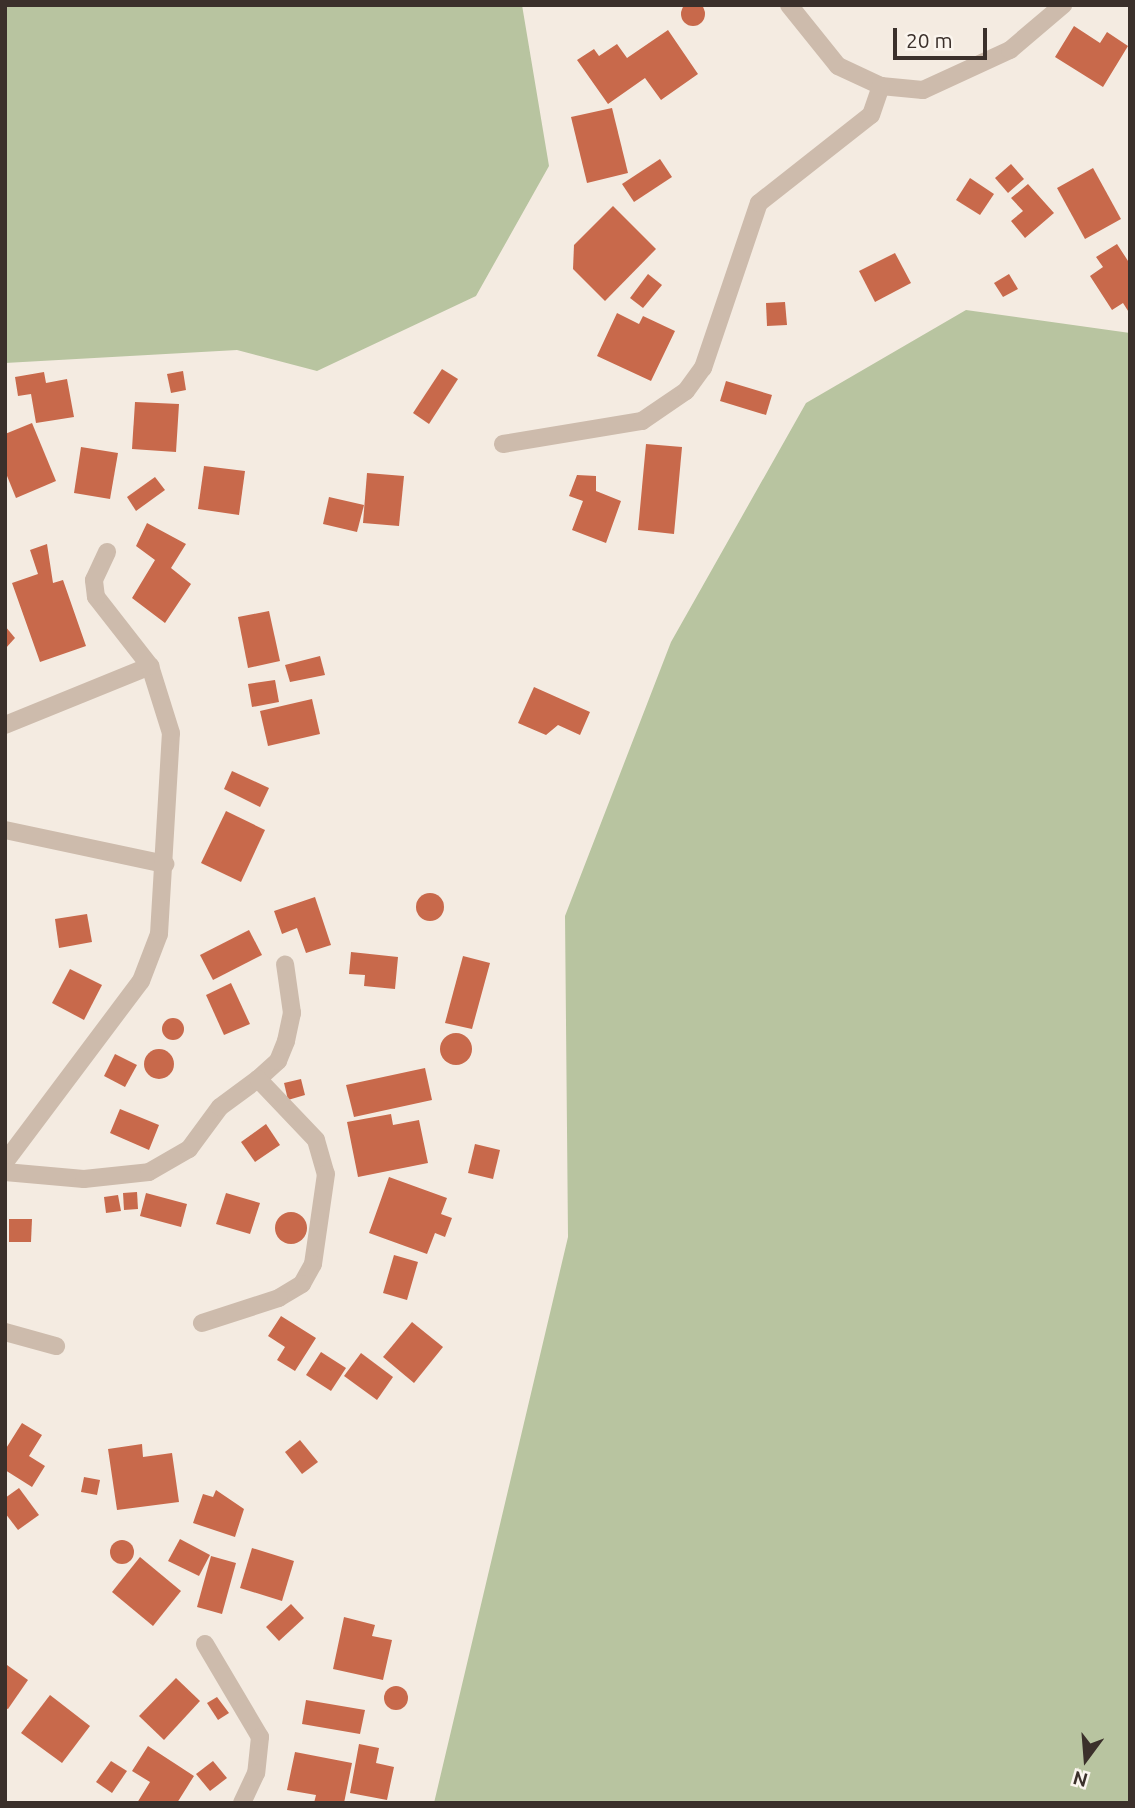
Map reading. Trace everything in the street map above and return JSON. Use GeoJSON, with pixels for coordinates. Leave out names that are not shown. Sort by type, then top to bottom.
{"type":"FeatureCollection","features":[{"type":"Feature","properties":{"kind":"street"},"geometry":{"type":"LineString","coordinates":[[789,5],[838,66],[881,86],[923,90],[1010,50],[1063,5]]}},
{"type":"Feature","properties":{"kind":"street"},"geometry":{"type":"LineString","coordinates":[[503,444],[642,421],[686,391],[703,368],[759,203],[871,116],[881,86]]}},
{"type":"Feature","properties":{"kind":"street"},"geometry":{"type":"LineString","coordinates":[[5,1162],[141,981],[159,934],[172,733],[150,666],[96,597],[94,580],[107,552]]}},
{"type":"Feature","properties":{"kind":"street"},"geometry":{"type":"LineString","coordinates":[[5,725],[150,666]]}},
{"type":"Feature","properties":{"kind":"street"},"geometry":{"type":"LineString","coordinates":[[5,830],[165,864]]}},
{"type":"Feature","properties":{"kind":"street"},"geometry":{"type":"LineString","coordinates":[[5,1172],[84,1179],[149,1172],[189,1149],[220,1107],[278,1061],[292,1013],[285,964]]}},
{"type":"Feature","properties":{"kind":"street"},"geometry":{"type":"LineString","coordinates":[[202,1323],[279,1298],[302,1284],[313,1264],[326,1174],[319,1151],[258,1079]]}},
{"type":"Feature","properties":{"kind":"street"},"geometry":{"type":"LineString","coordinates":[[5,1332],[56,1346]]}},
{"type":"Feature","properties":{"kind":"street"},"geometry":{"type":"LineString","coordinates":[[205,1644],[260,1737],[256,1773],[242,1803]]}},
{"type":"Feature","properties":{"kind":"green space"},"geometry":{"type":"Polygon","coordinates":[[[5,5],[522,5],[549,166],[476,296],[317,371],[237,350],[5,363],[5,5]]]}},
{"type":"Feature","properties":{"kind":"green space"},"geometry":{"type":"Polygon","coordinates":[[[966,310],[1130,333],[1130,1803],[434,1803],[568,1237],[565,916],[671,642],[806,403],[966,310]]]}},
{"type":"Feature","properties":{"kind":"building"},"geometry":{"type":"Polygon","coordinates":[[[693,2],[701,6],[705,14],[701,22],[693,26],[685,22],[681,14],[685,6],[693,2]]]}},
{"type":"Feature","properties":{"kind":"building"},"geometry":{"type":"Polygon","coordinates":[[[1074,26],[1100,43],[1107,32],[1128,46],[1103,87],[1055,57],[1074,26]]]}},
{"type":"Feature","properties":{"kind":"building"},"geometry":{"type":"Polygon","coordinates":[[[668,30],[698,74],[661,100],[645,78],[608,104],[577,60],[594,49],[599,56],[617,44],[627,58],[668,30]]]}},
{"type":"Feature","properties":{"kind":"building"},"geometry":{"type":"Polygon","coordinates":[[[612,108],[628,173],[587,183],[571,117],[612,108]]]}},
{"type":"Feature","properties":{"kind":"building"},"geometry":{"type":"Polygon","coordinates":[[[660,159],[672,177],[634,202],[622,184],[660,159]]]}},
{"type":"Feature","properties":{"kind":"building"},"geometry":{"type":"Polygon","coordinates":[[[1011,164],[1024,179],[1008,193],[995,178],[1011,164]]]}},
{"type":"Feature","properties":{"kind":"building"},"geometry":{"type":"Polygon","coordinates":[[[1093,168],[1121,219],[1085,239],[1057,188],[1093,168]]]}},
{"type":"Feature","properties":{"kind":"building"},"geometry":{"type":"Polygon","coordinates":[[[970,178],[994,194],[980,215],[956,200],[970,178]]]}},
{"type":"Feature","properties":{"kind":"building"},"geometry":{"type":"Polygon","coordinates":[[[1028,184],[1054,213],[1025,238],[1011,221],[1023,211],[1011,198],[1028,184]]]}},
{"type":"Feature","properties":{"kind":"building"},"geometry":{"type":"Polygon","coordinates":[[[613,206],[656,249],[605,301],[573,269],[574,245],[613,206]]]}},
{"type":"Feature","properties":{"kind":"building"},"geometry":{"type":"Polygon","coordinates":[[[1117,244],[1130,264],[1130,314],[1123,303],[1112,310],[1090,276],[1103,267],[1096,257],[1117,244]]]}},
{"type":"Feature","properties":{"kind":"building"},"geometry":{"type":"Polygon","coordinates":[[[895,253],[911,283],[875,302],[859,271],[895,253]]]}},
{"type":"Feature","properties":{"kind":"building"},"geometry":{"type":"Polygon","coordinates":[[[648,274],[662,285],[643,308],[630,298],[648,274]]]}},
{"type":"Feature","properties":{"kind":"building"},"geometry":{"type":"Polygon","coordinates":[[[1009,274],[1018,289],[1003,297],[994,283],[1009,274]]]}},
{"type":"Feature","properties":{"kind":"building"},"geometry":{"type":"Polygon","coordinates":[[[785,302],[787,325],[767,326],[766,303],[785,302]]]}},
{"type":"Feature","properties":{"kind":"building"},"geometry":{"type":"Polygon","coordinates":[[[617,313],[639,324],[643,316],[675,331],[651,381],[597,356],[617,313]]]}},
{"type":"Feature","properties":{"kind":"building"},"geometry":{"type":"Polygon","coordinates":[[[442,369],[458,379],[429,424],[413,413],[442,369]]]}},
{"type":"Feature","properties":{"kind":"building"},"geometry":{"type":"Polygon","coordinates":[[[183,371],[186,390],[171,393],[167,374],[183,371]]]}},
{"type":"Feature","properties":{"kind":"building"},"geometry":{"type":"Polygon","coordinates":[[[44,372],[46,383],[67,379],[74,417],[36,423],[31,394],[18,396],[15,377],[44,372]]]}},
{"type":"Feature","properties":{"kind":"building"},"geometry":{"type":"Polygon","coordinates":[[[726,381],[772,395],[766,415],[720,401],[726,381]]]}},
{"type":"Feature","properties":{"kind":"building"},"geometry":{"type":"Polygon","coordinates":[[[135,402],[179,404],[176,452],[132,449],[135,402]]]}},
{"type":"Feature","properties":{"kind":"building"},"geometry":{"type":"Polygon","coordinates":[[[32,423],[56,481],[16,498],[5,471],[5,434],[32,423]]]}},
{"type":"Feature","properties":{"kind":"building"},"geometry":{"type":"Polygon","coordinates":[[[646,444],[682,447],[674,534],[638,530],[646,444]]]}},
{"type":"Feature","properties":{"kind":"building"},"geometry":{"type":"Polygon","coordinates":[[[81,447],[118,453],[110,499],[74,493],[81,447]]]}},
{"type":"Feature","properties":{"kind":"building"},"geometry":{"type":"Polygon","coordinates":[[[204,466],[245,471],[239,515],[198,509],[204,466]]]}},
{"type":"Feature","properties":{"kind":"building"},"geometry":{"type":"Polygon","coordinates":[[[367,473],[404,476],[399,526],[363,523],[367,473]]]}},
{"type":"Feature","properties":{"kind":"building"},"geometry":{"type":"Polygon","coordinates":[[[577,475],[596,476],[596,491],[621,501],[606,543],[572,530],[583,501],[569,496],[577,475]]]}},
{"type":"Feature","properties":{"kind":"building"},"geometry":{"type":"Polygon","coordinates":[[[155,477],[165,490],[136,511],[127,497],[155,477]]]}},
{"type":"Feature","properties":{"kind":"building"},"geometry":{"type":"Polygon","coordinates":[[[329,497],[364,505],[357,532],[323,524],[329,497]]]}},
{"type":"Feature","properties":{"kind":"building"},"geometry":{"type":"Polygon","coordinates":[[[147,523],[186,544],[171,568],[191,584],[165,623],[132,598],[155,560],[136,546],[147,523]]]}},
{"type":"Feature","properties":{"kind":"building"},"geometry":{"type":"Polygon","coordinates":[[[47,544],[53,583],[63,580],[86,646],[40,662],[12,583],[38,574],[30,550],[47,544]]]}},
{"type":"Feature","properties":{"kind":"building"},"geometry":{"type":"Polygon","coordinates":[[[269,611],[280,661],[248,668],[238,617],[269,611]]]}},
{"type":"Feature","properties":{"kind":"building"},"geometry":{"type":"Polygon","coordinates":[[[5,626],[15,638],[5,649],[5,626]]]}},
{"type":"Feature","properties":{"kind":"building"},"geometry":{"type":"Polygon","coordinates":[[[320,656],[325,675],[290,682],[285,665],[320,656]]]}},
{"type":"Feature","properties":{"kind":"building"},"geometry":{"type":"Polygon","coordinates":[[[275,680],[279,702],[252,707],[248,684],[275,680]]]}},
{"type":"Feature","properties":{"kind":"building"},"geometry":{"type":"Polygon","coordinates":[[[534,687],[590,712],[580,735],[558,725],[546,735],[518,723],[534,687]]]}},
{"type":"Feature","properties":{"kind":"building"},"geometry":{"type":"Polygon","coordinates":[[[312,699],[320,734],[268,746],[260,711],[312,699]]]}},
{"type":"Feature","properties":{"kind":"building"},"geometry":{"type":"Polygon","coordinates":[[[232,771],[269,788],[260,807],[224,789],[232,771]]]}},
{"type":"Feature","properties":{"kind":"building"},"geometry":{"type":"Polygon","coordinates":[[[226,811],[265,830],[241,882],[201,863],[226,811]]]}},
{"type":"Feature","properties":{"kind":"building"},"geometry":{"type":"Polygon","coordinates":[[[430,893],[440,897],[444,907],[440,917],[430,921],[420,917],[416,907],[420,897],[430,893]]]}},
{"type":"Feature","properties":{"kind":"building"},"geometry":{"type":"Polygon","coordinates":[[[315,897],[331,945],[306,953],[297,928],[282,934],[274,911],[315,897]]]}},
{"type":"Feature","properties":{"kind":"building"},"geometry":{"type":"Polygon","coordinates":[[[87,914],[92,942],[59,948],[55,919],[87,914]]]}},
{"type":"Feature","properties":{"kind":"building"},"geometry":{"type":"Polygon","coordinates":[[[249,930],[262,955],[213,980],[200,955],[249,930]]]}},
{"type":"Feature","properties":{"kind":"building"},"geometry":{"type":"Polygon","coordinates":[[[351,952],[398,957],[395,989],[364,986],[365,975],[349,974],[351,952]]]}},
{"type":"Feature","properties":{"kind":"building"},"geometry":{"type":"Polygon","coordinates":[[[463,956],[490,963],[472,1029],[445,1023],[463,956]]]}},
{"type":"Feature","properties":{"kind":"building"},"geometry":{"type":"Polygon","coordinates":[[[70,969],[102,985],[84,1020],[52,1003],[70,969]]]}},
{"type":"Feature","properties":{"kind":"building"},"geometry":{"type":"Polygon","coordinates":[[[231,983],[250,1024],[224,1035],[206,995],[231,983]]]}},
{"type":"Feature","properties":{"kind":"building"},"geometry":{"type":"Polygon","coordinates":[[[173,1018],[181,1021],[184,1029],[181,1037],[173,1040],[165,1037],[162,1029],[165,1021],[173,1018]]]}},
{"type":"Feature","properties":{"kind":"building"},"geometry":{"type":"Polygon","coordinates":[[[456,1033],[468,1037],[472,1049],[468,1061],[456,1065],[444,1061],[440,1049],[444,1037],[456,1033]]]}},
{"type":"Feature","properties":{"kind":"building"},"geometry":{"type":"Polygon","coordinates":[[[159,1049],[170,1053],[174,1064],[170,1075],[159,1079],[148,1075],[144,1064],[148,1053],[159,1049]]]}},
{"type":"Feature","properties":{"kind":"building"},"geometry":{"type":"Polygon","coordinates":[[[115,1054],[137,1065],[125,1087],[104,1076],[115,1054]]]}},
{"type":"Feature","properties":{"kind":"building"},"geometry":{"type":"Polygon","coordinates":[[[425,1068],[432,1100],[354,1117],[346,1085],[425,1068]]]}},
{"type":"Feature","properties":{"kind":"building"},"geometry":{"type":"Polygon","coordinates":[[[301,1079],[305,1095],[288,1100],[284,1083],[301,1079]]]}},
{"type":"Feature","properties":{"kind":"building"},"geometry":{"type":"Polygon","coordinates":[[[120,1109],[159,1125],[149,1150],[110,1133],[120,1109]]]}},
{"type":"Feature","properties":{"kind":"building"},"geometry":{"type":"Polygon","coordinates":[[[391,1114],[393,1125],[419,1120],[428,1163],[358,1177],[347,1122],[391,1114]]]}},
{"type":"Feature","properties":{"kind":"building"},"geometry":{"type":"Polygon","coordinates":[[[266,1124],[280,1145],[255,1162],[241,1142],[266,1124]]]}},
{"type":"Feature","properties":{"kind":"building"},"geometry":{"type":"Polygon","coordinates":[[[475,1144],[500,1150],[493,1179],[468,1173],[475,1144]]]}},
{"type":"Feature","properties":{"kind":"building"},"geometry":{"type":"Polygon","coordinates":[[[389,1177],[447,1198],[441,1214],[452,1218],[445,1237],[435,1233],[427,1254],[369,1233],[389,1177]]]}},
{"type":"Feature","properties":{"kind":"building"},"geometry":{"type":"Polygon","coordinates":[[[137,1192],[138,1209],[124,1210],[123,1193],[137,1192]]]}},
{"type":"Feature","properties":{"kind":"building"},"geometry":{"type":"Polygon","coordinates":[[[146,1193],[187,1204],[181,1227],[140,1216],[146,1193]]]}},
{"type":"Feature","properties":{"kind":"building"},"geometry":{"type":"Polygon","coordinates":[[[226,1193],[260,1203],[250,1234],[216,1224],[226,1193]]]}},
{"type":"Feature","properties":{"kind":"building"},"geometry":{"type":"Polygon","coordinates":[[[118,1195],[121,1211],[106,1213],[104,1197],[118,1195]]]}},
{"type":"Feature","properties":{"kind":"building"},"geometry":{"type":"Polygon","coordinates":[[[291,1212],[303,1216],[307,1228],[303,1240],[291,1244],[279,1240],[275,1228],[279,1216],[291,1212]]]}},
{"type":"Feature","properties":{"kind":"building"},"geometry":{"type":"Polygon","coordinates":[[[9,1219],[32,1219],[31,1242],[9,1242],[9,1219]]]}},
{"type":"Feature","properties":{"kind":"building"},"geometry":{"type":"Polygon","coordinates":[[[394,1255],[418,1262],[407,1300],[383,1293],[394,1255]]]}},
{"type":"Feature","properties":{"kind":"building"},"geometry":{"type":"Polygon","coordinates":[[[281,1316],[316,1338],[295,1371],[277,1360],[285,1347],[268,1336],[281,1316]]]}},
{"type":"Feature","properties":{"kind":"building"},"geometry":{"type":"Polygon","coordinates":[[[412,1322],[443,1347],[414,1383],[383,1357],[412,1322]]]}},
{"type":"Feature","properties":{"kind":"building"},"geometry":{"type":"Polygon","coordinates":[[[321,1352],[346,1368],[331,1391],[306,1375],[321,1352]]]}},
{"type":"Feature","properties":{"kind":"building"},"geometry":{"type":"Polygon","coordinates":[[[361,1353],[393,1377],[377,1400],[344,1376],[361,1353]]]}},
{"type":"Feature","properties":{"kind":"building"},"geometry":{"type":"Polygon","coordinates":[[[22,1423],[42,1435],[29,1456],[45,1466],[32,1487],[5,1470],[5,1450],[22,1423]]]}},
{"type":"Feature","properties":{"kind":"building"},"geometry":{"type":"Polygon","coordinates":[[[300,1440],[318,1462],[302,1474],[285,1452],[300,1440]]]}},
{"type":"Feature","properties":{"kind":"building"},"geometry":{"type":"Polygon","coordinates":[[[142,1444],[143,1457],[172,1453],[179,1502],[117,1510],[108,1449],[142,1444]]]}},
{"type":"Feature","properties":{"kind":"building"},"geometry":{"type":"Polygon","coordinates":[[[84,1477],[100,1480],[97,1495],[81,1492],[84,1477]]]}},
{"type":"Feature","properties":{"kind":"building"},"geometry":{"type":"Polygon","coordinates":[[[19,1488],[39,1515],[18,1530],[5,1513],[5,1498],[19,1488]]]}},
{"type":"Feature","properties":{"kind":"building"},"geometry":{"type":"Polygon","coordinates":[[[216,1490],[244,1509],[235,1537],[193,1523],[203,1494],[213,1497],[216,1490]]]}},
{"type":"Feature","properties":{"kind":"building"},"geometry":{"type":"Polygon","coordinates":[[[180,1539],[210,1555],[199,1576],[168,1561],[180,1539]]]}},
{"type":"Feature","properties":{"kind":"building"},"geometry":{"type":"Polygon","coordinates":[[[122,1540],[133,1547],[134,1552],[127,1563],[122,1564],[111,1557],[110,1552],[117,1541],[122,1540]]]}},
{"type":"Feature","properties":{"kind":"building"},"geometry":{"type":"Polygon","coordinates":[[[252,1548],[294,1561],[282,1601],[240,1588],[252,1548]]]}},
{"type":"Feature","properties":{"kind":"building"},"geometry":{"type":"Polygon","coordinates":[[[211,1556],[236,1563],[222,1614],[197,1607],[211,1556]]]}},
{"type":"Feature","properties":{"kind":"building"},"geometry":{"type":"Polygon","coordinates":[[[140,1557],[181,1591],[153,1626],[112,1592],[140,1557]]]}},
{"type":"Feature","properties":{"kind":"building"},"geometry":{"type":"Polygon","coordinates":[[[291,1604],[304,1618],[279,1641],[266,1627],[291,1604]]]}},
{"type":"Feature","properties":{"kind":"building"},"geometry":{"type":"Polygon","coordinates":[[[344,1617],[375,1625],[372,1636],[392,1640],[383,1680],[333,1669],[344,1617]]]}},
{"type":"Feature","properties":{"kind":"building"},"geometry":{"type":"Polygon","coordinates":[[[7,1665],[28,1680],[8,1709],[5,1708],[7,1665]]]}},
{"type":"Feature","properties":{"kind":"building"},"geometry":{"type":"Polygon","coordinates":[[[176,1678],[200,1701],[164,1740],[139,1716],[176,1678]]]}},
{"type":"Feature","properties":{"kind":"building"},"geometry":{"type":"Polygon","coordinates":[[[396,1686],[407,1693],[408,1698],[401,1709],[396,1710],[385,1703],[384,1698],[391,1687],[396,1686]]]}},
{"type":"Feature","properties":{"kind":"building"},"geometry":{"type":"Polygon","coordinates":[[[50,1695],[90,1726],[62,1763],[21,1733],[50,1695]]]}},
{"type":"Feature","properties":{"kind":"building"},"geometry":{"type":"Polygon","coordinates":[[[217,1697],[229,1713],[218,1720],[207,1703],[217,1697]]]}},
{"type":"Feature","properties":{"kind":"building"},"geometry":{"type":"Polygon","coordinates":[[[306,1700],[365,1710],[360,1734],[302,1724],[306,1700]]]}},
{"type":"Feature","properties":{"kind":"building"},"geometry":{"type":"Polygon","coordinates":[[[359,1744],[379,1748],[376,1763],[394,1767],[387,1800],[350,1793],[359,1744]]]}},
{"type":"Feature","properties":{"kind":"building"},"geometry":{"type":"Polygon","coordinates":[[[148,1746],[194,1776],[177,1803],[137,1803],[150,1782],[132,1771],[148,1746]]]}},
{"type":"Feature","properties":{"kind":"building"},"geometry":{"type":"Polygon","coordinates":[[[295,1752],[352,1763],[344,1803],[314,1803],[316,1795],[287,1790],[295,1752]]]}},
{"type":"Feature","properties":{"kind":"building"},"geometry":{"type":"Polygon","coordinates":[[[111,1761],[127,1771],[112,1793],[96,1782],[111,1761]]]}},
{"type":"Feature","properties":{"kind":"building"},"geometry":{"type":"Polygon","coordinates":[[[213,1761],[227,1778],[210,1791],[196,1774],[213,1761]]]}}]}
